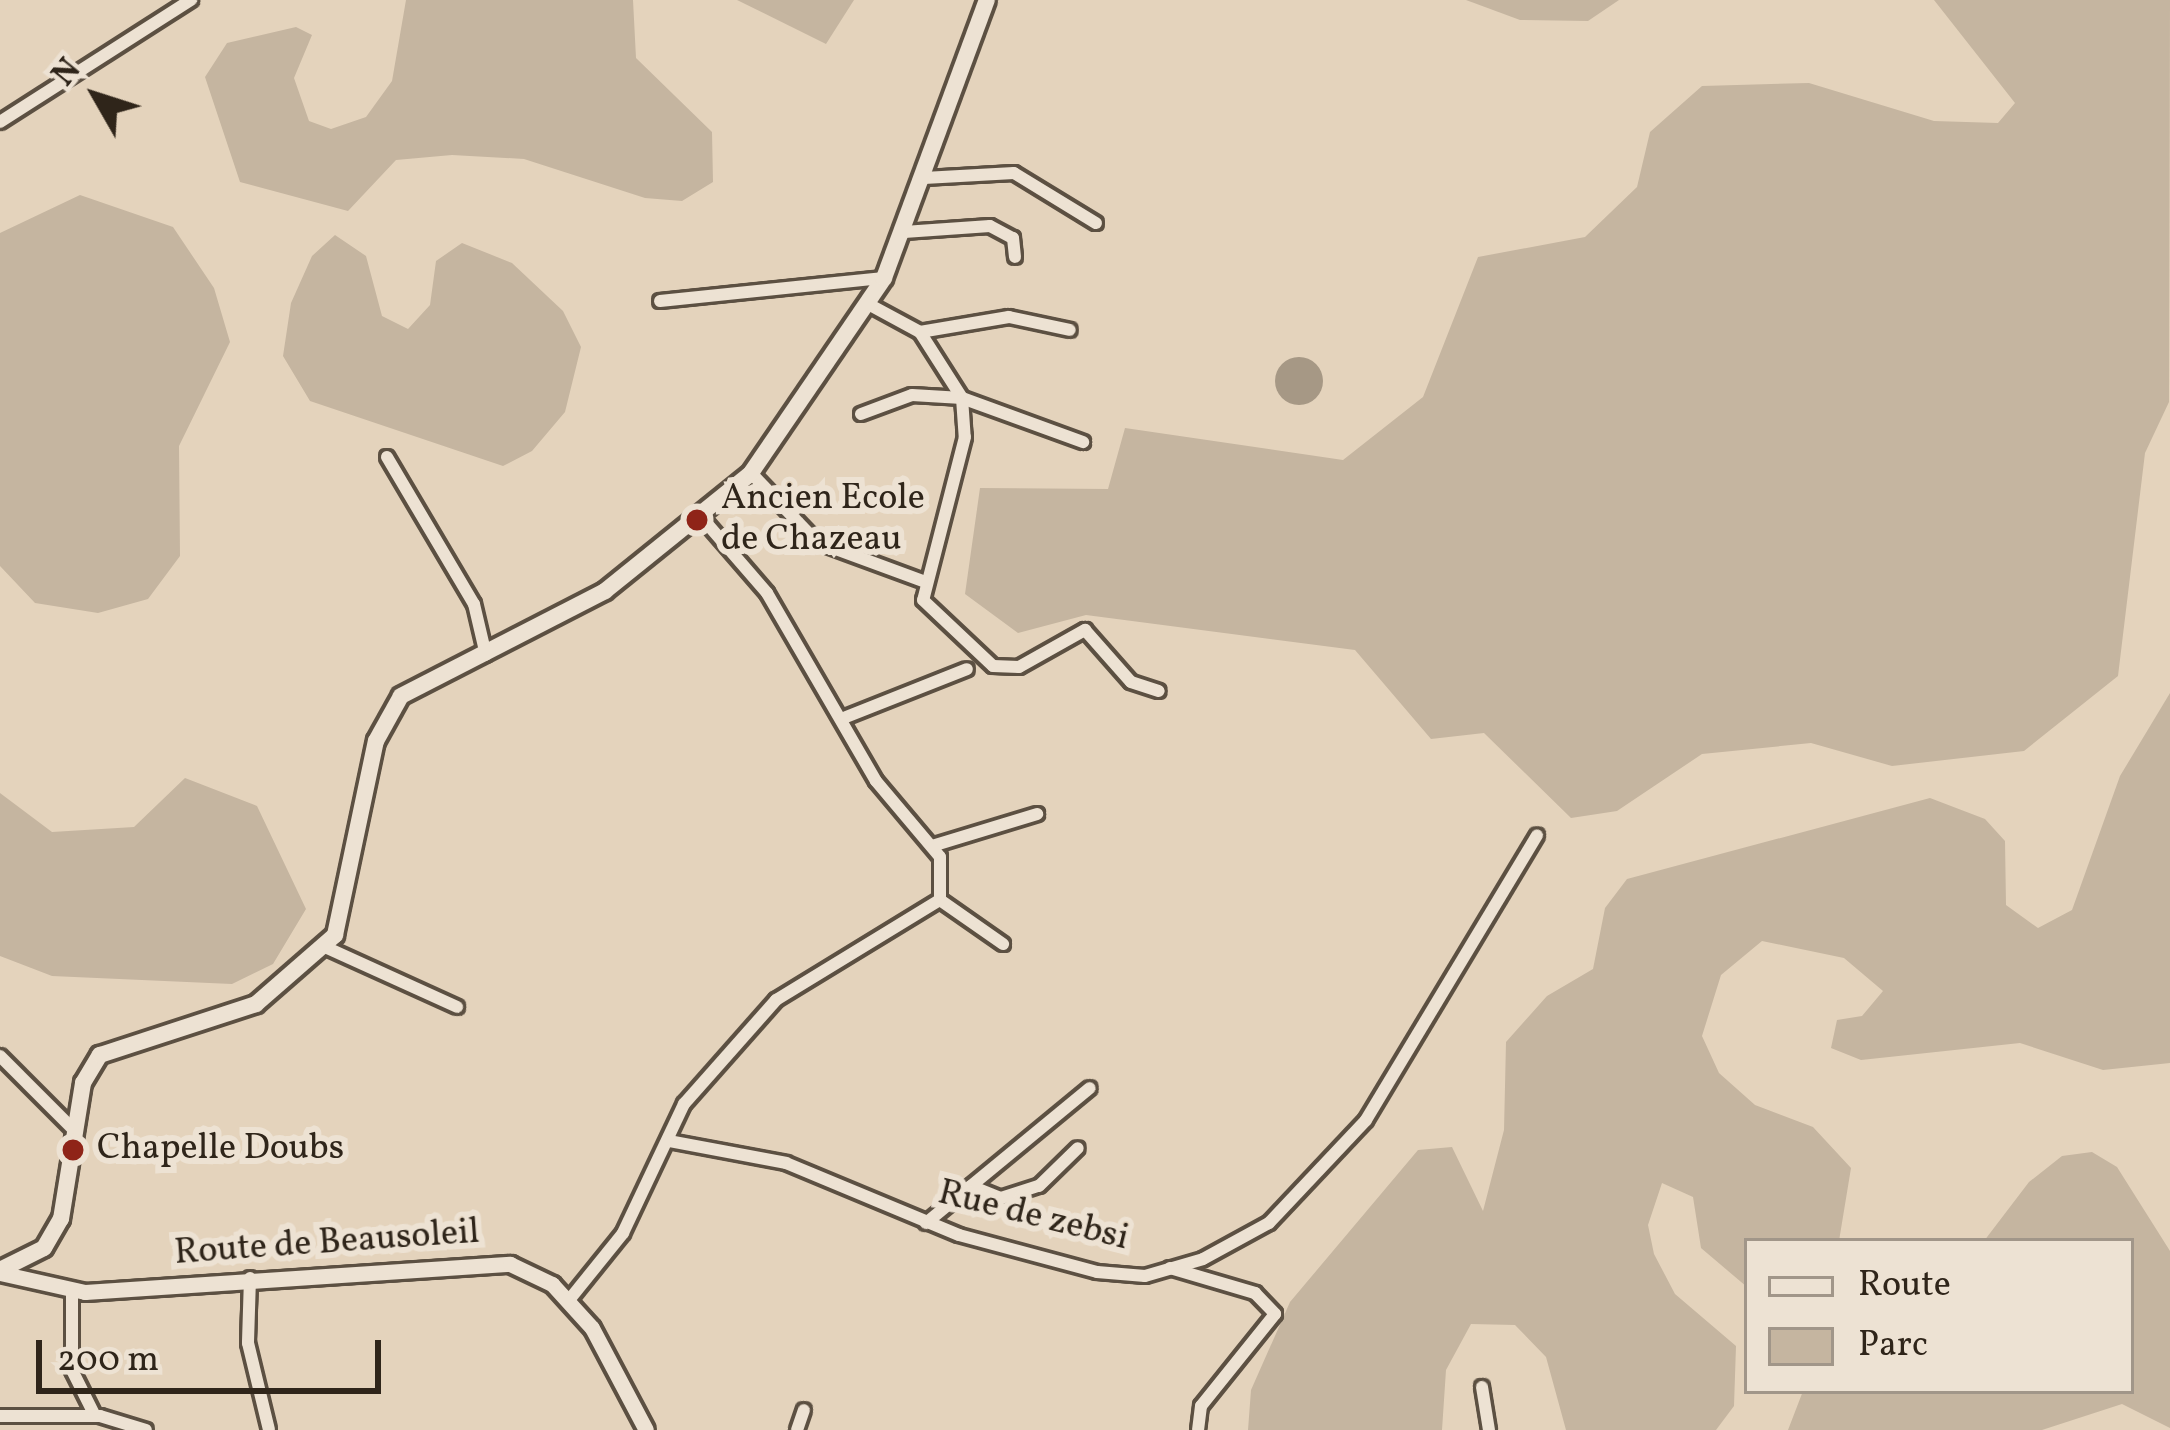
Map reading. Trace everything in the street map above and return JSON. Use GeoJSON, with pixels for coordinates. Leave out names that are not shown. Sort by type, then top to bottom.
{"type":"FeatureCollection","features":[{"type":"Feature","properties":{"kind":"main road"},"geometry":{"type":"LineString","coordinates":[[0,1272],[56,1230],[83,1083],[109,1047],[256,1004],[325,947],[349,905],[386,716],[412,688],[544,630],[704,519],[751,472],[870,305],[884,278],[987,0]]}},
{"type":"Feature","properties":{"kind":"street"},"geometry":{"type":"LineString","coordinates":[[0,122],[191,0]]}},
{"type":"Feature","properties":{"kind":"street"},"geometry":{"type":"LineString","coordinates":[[924,178],[1014,173],[1096,223]]}},
{"type":"Feature","properties":{"kind":"street"},"geometry":{"type":"LineString","coordinates":[[904,232],[990,226],[1013,238],[1016,257]]}},
{"type":"Feature","properties":{"kind":"street"},"geometry":{"type":"LineString","coordinates":[[660,301],[884,278]]}},
{"type":"Feature","properties":{"kind":"street"},"geometry":{"type":"LineString","coordinates":[[870,305],[920,332],[962,398],[964,437],[923,600],[952,636],[993,666],[1019,667],[1085,630],[1131,682],[1159,691]]}},
{"type":"Feature","properties":{"kind":"street"},"geometry":{"type":"LineString","coordinates":[[920,332],[1009,317],[1070,330]]}},
{"type":"Feature","properties":{"kind":"street"},"geometry":{"type":"LineString","coordinates":[[861,414],[912,395],[962,398],[1083,442]]}},
{"type":"Feature","properties":{"kind":"street"},"geometry":{"type":"LineString","coordinates":[[387,457],[474,604],[486,655]]}},
{"type":"Feature","properties":{"kind":"street"},"geometry":{"type":"LineString","coordinates":[[751,472],[817,542],[926,582]]}},
{"type":"Feature","properties":{"kind":"street"},"geometry":{"type":"LineString","coordinates":[[704,519],[846,717],[876,781],[932,845],[940,900],[1003,944]]}},
{"type":"Feature","properties":{"kind":"street"},"geometry":{"type":"LineString","coordinates":[[846,717],[967,669]]}},
{"type":"Feature","properties":{"kind":"street"},"geometry":{"type":"LineString","coordinates":[[932,845],[1037,814]]}},
{"type":"Feature","properties":{"kind":"street","name":"Rue de zebsi"},"geometry":{"type":"LineString","coordinates":[[669,1142],[786,1162],[926,1222],[1097,1272],[1170,1268],[1269,1222],[1366,1120],[1537,835]]}},
{"type":"Feature","properties":{"kind":"street"},"geometry":{"type":"LineString","coordinates":[[646,1430],[569,1300],[623,1233],[684,1104],[776,1000],[940,900]]}},
{"type":"Feature","properties":{"kind":"street"},"geometry":{"type":"LineString","coordinates":[[325,947],[457,1007]]}},
{"type":"Feature","properties":{"kind":"street"},"geometry":{"type":"LineString","coordinates":[[0,1056],[76,1132]]}},
{"type":"Feature","properties":{"kind":"street"},"geometry":{"type":"LineString","coordinates":[[926,1222],[1090,1088]]}},
{"type":"Feature","properties":{"kind":"street"},"geometry":{"type":"LineString","coordinates":[[971,1186],[1001,1198],[1039,1186],[1078,1148]]}},
{"type":"Feature","properties":{"kind":"street","name":"Route de Beausoleil"},"geometry":{"type":"LineString","coordinates":[[0,1272],[72,1291],[484,1258],[569,1300]]}},
{"type":"Feature","properties":{"kind":"street"},"geometry":{"type":"LineString","coordinates":[[1170,1268],[1256,1293],[1274,1314],[1201,1406],[1198,1430]]}},
{"type":"Feature","properties":{"kind":"street"},"geometry":{"type":"LineString","coordinates":[[250,1278],[248,1343],[269,1430]]}},
{"type":"Feature","properties":{"kind":"street"},"geometry":{"type":"LineString","coordinates":[[72,1291],[72,1370],[95,1416]]}},
{"type":"Feature","properties":{"kind":"street"},"geometry":{"type":"LineString","coordinates":[[1482,1387],[1489,1430]]}},
{"type":"Feature","properties":{"kind":"street"},"geometry":{"type":"LineString","coordinates":[[797,1430],[804,1410]]}},
{"type":"Feature","properties":{"kind":"street"},"geometry":{"type":"LineString","coordinates":[[0,1416],[95,1416],[146,1430]]}},
{"type":"Feature","properties":{"kind":"green space"},"geometry":{"type":"Polygon","coordinates":[[[406,0],[633,0],[636,58],[712,132],[713,182],[682,201],[645,198],[524,159],[452,155],[396,160],[348,211],[240,182],[205,77],[227,43],[296,27],[312,35],[294,78],[309,121],[331,129],[366,117],[392,81],[406,0]]]}},
{"type":"Feature","properties":{"kind":"green space"},"geometry":{"type":"Polygon","coordinates":[[[737,0],[854,0],[826,44],[737,0]]]}},
{"type":"Feature","properties":{"kind":"green space"},"geometry":{"type":"Polygon","coordinates":[[[1466,0],[1619,0],[1588,21],[1520,20],[1466,0]]]}},
{"type":"Feature","properties":{"kind":"green space"},"geometry":{"type":"Polygon","coordinates":[[[1934,0],[2170,0],[2169,402],[2145,453],[2118,676],[2024,751],[1892,766],[1811,743],[1702,754],[1617,811],[1571,818],[1484,733],[1431,739],[1355,650],[1086,615],[1018,633],[965,594],[980,488],[1108,489],[1125,428],[1343,460],[1423,397],[1478,257],[1585,237],[1637,187],[1650,132],[1702,86],[1809,83],[1934,121],[1998,123],[2015,103],[1934,0]]]}},
{"type":"Feature","properties":{"kind":"green space"},"geometry":{"type":"Polygon","coordinates":[[[80,195],[173,227],[214,288],[230,342],[179,446],[180,556],[148,599],[98,613],[35,603],[0,566],[0,233],[80,195]]]}},
{"type":"Feature","properties":{"kind":"green space"},"geometry":{"type":"Polygon","coordinates":[[[335,235],[366,256],[382,316],[408,329],[430,305],[436,261],[462,243],[512,263],[563,311],[581,347],[565,412],[532,451],[503,466],[310,401],[283,356],[291,303],[312,256],[335,235]]]}},
{"type":"Feature","properties":{"kind":"green space"},"geometry":{"type":"Polygon","coordinates":[[[2170,693],[2170,1063],[2103,1070],[2020,1043],[1861,1060],[1831,1048],[1837,1020],[1862,1016],[1883,991],[1844,958],[1762,941],[1721,975],[1702,1036],[1719,1073],[1755,1105],[1813,1127],[1851,1168],[1839,1238],[1744,1238],[1744,1284],[1701,1248],[1693,1197],[1662,1183],[1648,1225],[1654,1254],[1675,1294],[1736,1346],[1734,1406],[1716,1430],[1566,1430],[1546,1357],[1515,1325],[1471,1324],[1446,1370],[1442,1430],[1248,1430],[1251,1390],[1290,1302],[1418,1150],[1452,1147],[1483,1211],[1504,1130],[1506,1042],[1547,996],[1593,969],[1605,908],[1627,879],[1930,798],[1985,819],[2005,841],[2006,905],[2038,928],[2072,910],[2120,776],[2170,693]]]}},
{"type":"Feature","properties":{"kind":"green space"},"geometry":{"type":"Polygon","coordinates":[[[185,778],[257,806],[306,909],[273,964],[232,984],[52,976],[0,956],[0,793],[52,832],[134,827],[185,778]]]}},
{"type":"Feature","properties":{"kind":"green space"},"geometry":{"type":"Polygon","coordinates":[[[2092,1152],[2117,1167],[2170,1251],[2170,1428],[2122,1404],[2042,1430],[1788,1430],[1802,1394],[2134,1394],[2134,1238],[1986,1238],[2029,1182],[2062,1156],[2092,1152]]]}},
{"type":"Feature","properties":{"kind":"shaded area"},"geometry":{"type":"Polygon","coordinates":[[[1299,357],[1316,364],[1323,381],[1316,398],[1299,405],[1282,398],[1275,381],[1282,364],[1299,357]]]}},
{"type":"Feature","properties":{"kind":"place","name":"Ancien Ecole de Chazeau"},"geometry":{"type":"Point","coordinates":[697,520]}},
{"type":"Feature","properties":{"kind":"place","name":"Chapelle Doubs"},"geometry":{"type":"Point","coordinates":[73,1150]}}]}
